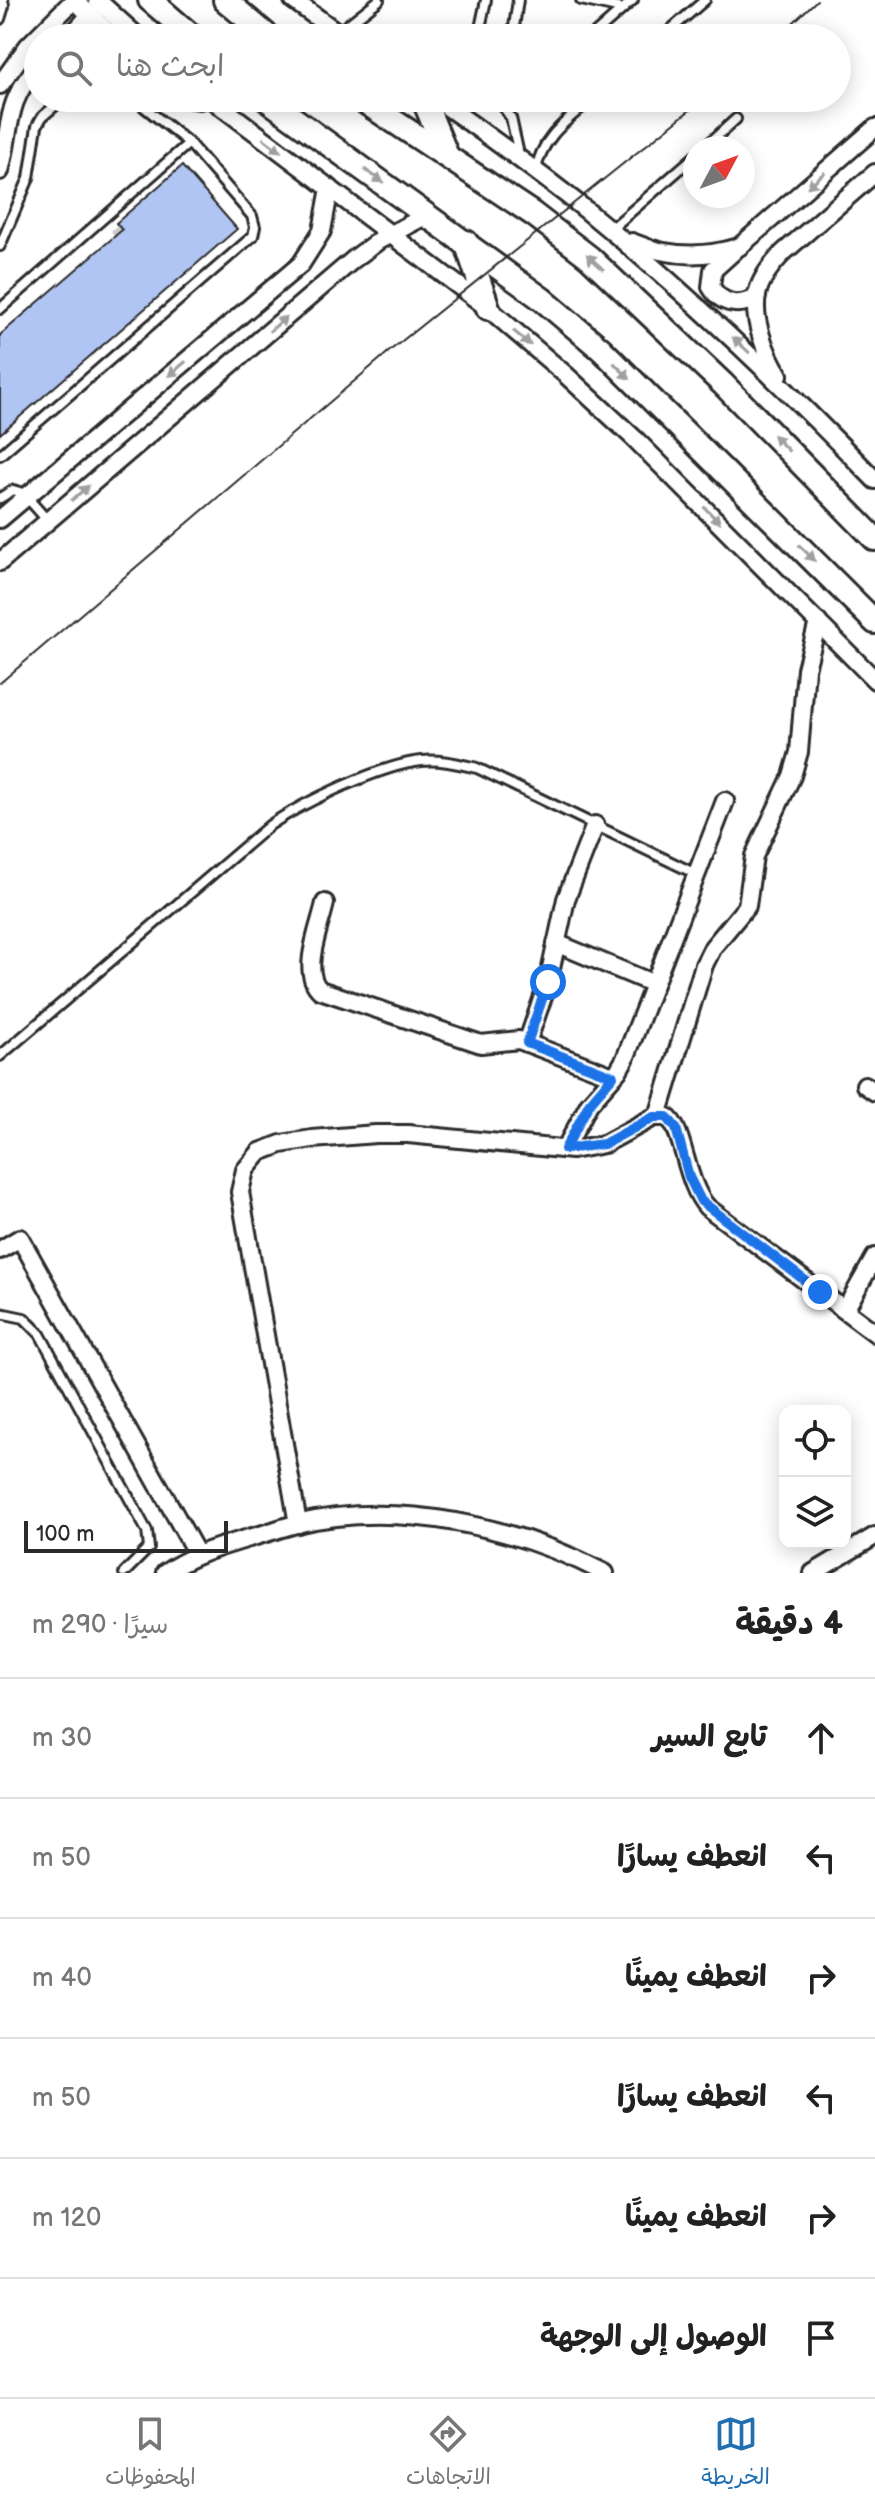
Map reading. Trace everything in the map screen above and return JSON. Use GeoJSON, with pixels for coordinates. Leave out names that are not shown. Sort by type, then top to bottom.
{"type":"FeatureCollection","features":[{"type":"Feature","properties":{"kind":"main road"},"geometry":{"type":"LineString","coordinates":[[150,0],[178,24]]}},
{"type":"Feature","properties":{"kind":"main road"},"geometry":{"type":"LineString","coordinates":[[225,0],[253,24]]}},
{"type":"Feature","properties":{"kind":"main road"},"geometry":{"type":"LineString","coordinates":[[285,112],[429,214],[542,299],[601,349],[875,622]]}},
{"type":"Feature","properties":{"kind":"main road"},"geometry":{"type":"LineString","coordinates":[[380,112],[533,214],[589,257],[723,384],[875,539]]}},
{"type":"Feature","properties":{"kind":"main road"},"geometry":{"type":"LineString","coordinates":[[429,112],[447,156]]}},
{"type":"Feature","properties":{"kind":"main road"},"geometry":{"type":"LineString","coordinates":[[466,242],[488,308]]}},
{"type":"Feature","properties":{"kind":"street"},"geometry":{"type":"LineString","coordinates":[[50,24],[74,0],[118,24]]}},
{"type":"Feature","properties":{"kind":"street"},"geometry":{"type":"LineString","coordinates":[[293,0],[325,24]]}},
{"type":"Feature","properties":{"kind":"street"},"geometry":{"type":"LineString","coordinates":[[80,24],[93,8]]}},
{"type":"Feature","properties":{"kind":"street"},"geometry":{"type":"LineString","coordinates":[[17,95],[0,87],[24,51]]}},
{"type":"Feature","properties":{"kind":"street"},"geometry":{"type":"LineString","coordinates":[[0,171],[8,121],[17,95],[24,85]]}},
{"type":"Feature","properties":{"kind":"street"},"geometry":{"type":"LineString","coordinates":[[228,112],[488,308],[566,375],[635,439],[875,680]]}},
{"type":"Feature","properties":{"kind":"street"},"geometry":{"type":"LineString","coordinates":[[455,112],[610,230],[702,310],[794,396],[875,480]]}},
{"type":"Feature","properties":{"kind":"street"},"geometry":{"type":"LineString","coordinates":[[757,296],[746,302],[722,300],[711,287],[713,270],[875,128]]}},
{"type":"Feature","properties":{"kind":"street"},"geometry":{"type":"LineString","coordinates":[[794,396],[776,371],[764,342],[757,296],[778,258],[875,173]]}},
{"type":"Feature","properties":{"kind":"street"},"geometry":{"type":"LineString","coordinates":[[0,519],[301,264],[322,231],[330,188]]}},
{"type":"Feature","properties":{"kind":"street"},"geometry":{"type":"LineString","coordinates":[[0,562],[343,268],[390,234],[429,214]]}},
{"type":"Feature","properties":{"kind":"street"},"geometry":{"type":"LineString","coordinates":[[610,230],[641,246],[675,254],[707,255],[739,247]]}},
{"type":"Feature","properties":{"kind":"street"},"geometry":{"type":"LineString","coordinates":[[658,1116],[704,965],[713,947],[747,906],[754,856],[792,776],[800,739],[806,669],[818,622]]}},
{"type":"Feature","properties":{"kind":"street"},"geometry":{"type":"LineString","coordinates":[[565,1149],[589,1104],[625,1059],[725,801]]}},
{"type":"Feature","properties":{"kind":"street"},"geometry":{"type":"LineString","coordinates":[[527,1043],[547,988],[568,894],[595,825]]}},
{"type":"Feature","properties":{"kind":"street"},"geometry":{"type":"LineString","coordinates":[[325,903],[310,965],[312,979],[320,990],[481,1044],[512,1039],[527,1043],[613,1076]]}},
{"type":"Feature","properties":{"kind":"street"},"geometry":{"type":"LineString","coordinates":[[556,943],[654,984]]}},
{"type":"Feature","properties":{"kind":"street"},"geometry":{"type":"LineString","coordinates":[[298,1524],[240,1192],[241,1180],[252,1160],[260,1152],[281,1144],[328,1137],[408,1134],[565,1149],[604,1144],[658,1116],[667,1117],[674,1123],[692,1185],[707,1207],[875,1333]]}},
{"type":"Feature","properties":{"kind":"street"},"geometry":{"type":"LineString","coordinates":[[0,1250],[20,1238],[197,1554]]}},
{"type":"Feature","properties":{"kind":"street"},"geometry":{"type":"LineString","coordinates":[[845,1310],[875,1257]]}},
{"type":"Feature","properties":{"kind":"street"},"geometry":{"type":"LineString","coordinates":[[165,1573],[197,1554],[298,1524],[393,1516],[487,1528],[534,1541],[605,1573]]}},
{"type":"Feature","properties":{"kind":"street"},"geometry":{"type":"LineString","coordinates":[[813,1573],[875,1536]]}},
{"type":"Feature","properties":{"kind":"lane"},"geometry":{"type":"LineString","coordinates":[[0,19],[3,0]]}},
{"type":"Feature","properties":{"kind":"lane"},"geometry":{"type":"LineString","coordinates":[[354,24],[379,0]]}},
{"type":"Feature","properties":{"kind":"lane"},"geometry":{"type":"LineString","coordinates":[[481,24],[486,0]]}},
{"type":"Feature","properties":{"kind":"lane"},"geometry":{"type":"LineString","coordinates":[[514,24],[518,0]]}},
{"type":"Feature","properties":{"kind":"lane"},"geometry":{"type":"LineString","coordinates":[[581,0],[622,9]]}},
{"type":"Feature","properties":{"kind":"lane"},"geometry":{"type":"LineString","coordinates":[[605,24],[633,0]]}},
{"type":"Feature","properties":{"kind":"lane"},"geometry":{"type":"LineString","coordinates":[[677,24],[705,0]]}},
{"type":"Feature","properties":{"kind":"lane"},"geometry":{"type":"LineString","coordinates":[[0,246],[29,178],[37,126],[48,112]]}},
{"type":"Feature","properties":{"kind":"lane"},"geometry":{"type":"LineString","coordinates":[[0,455],[253,236],[255,227],[252,216],[189,143],[150,112]]}},
{"type":"Feature","properties":{"kind":"lane"},"geometry":{"type":"LineString","coordinates":[[507,112],[511,118],[520,159]]}},
{"type":"Feature","properties":{"kind":"lane"},"geometry":{"type":"LineString","coordinates":[[536,171],[548,139],[578,112]]}},
{"type":"Feature","properties":{"kind":"lane"},"geometry":{"type":"LineString","coordinates":[[717,136],[736,119]]}},
{"type":"Feature","properties":{"kind":"lane"},"geometry":{"type":"LineString","coordinates":[[0,309],[189,143]]}},
{"type":"Feature","properties":{"kind":"lane"},"geometry":{"type":"LineString","coordinates":[[610,230],[683,166]]}},
{"type":"Feature","properties":{"kind":"lane"},"geometry":{"type":"LineString","coordinates":[[0,498],[13,490],[27,497],[48,521]]}},
{"type":"Feature","properties":{"kind":"lane"},"geometry":{"type":"LineString","coordinates":[[0,1056],[270,825],[373,774],[411,763],[451,762],[477,768],[697,874]]}},
{"type":"Feature","properties":{"kind":"lane"},"geometry":{"type":"LineString","coordinates":[[0,1313],[24,1318],[40,1334],[147,1531],[149,1548],[129,1571]]}},
{"type":"Feature","properties":{"kind":"building"},"geometry":{"type":"Polygon","coordinates":[[[182,166],[237,229],[0,434],[0,335],[122,230],[116,223],[182,166]]]}},
{"type":"Feature","properties":{"kind":"tram line"},"geometry":{"type":"LineString","coordinates":[[792,24],[817,0]]}},
{"type":"Feature","properties":{"kind":"tram line"},"geometry":{"type":"LineString","coordinates":[[0,683],[392,349],[688,112]]}},
{"type":"Feature","properties":{"kind":"route"},"geometry":{"type":"LineString","coordinates":[[548,982],[527,1043],[613,1076],[585,1110],[565,1149],[604,1144],[654,1117],[667,1117],[676,1128],[689,1177],[701,1201],[820,1292]]}}]}
